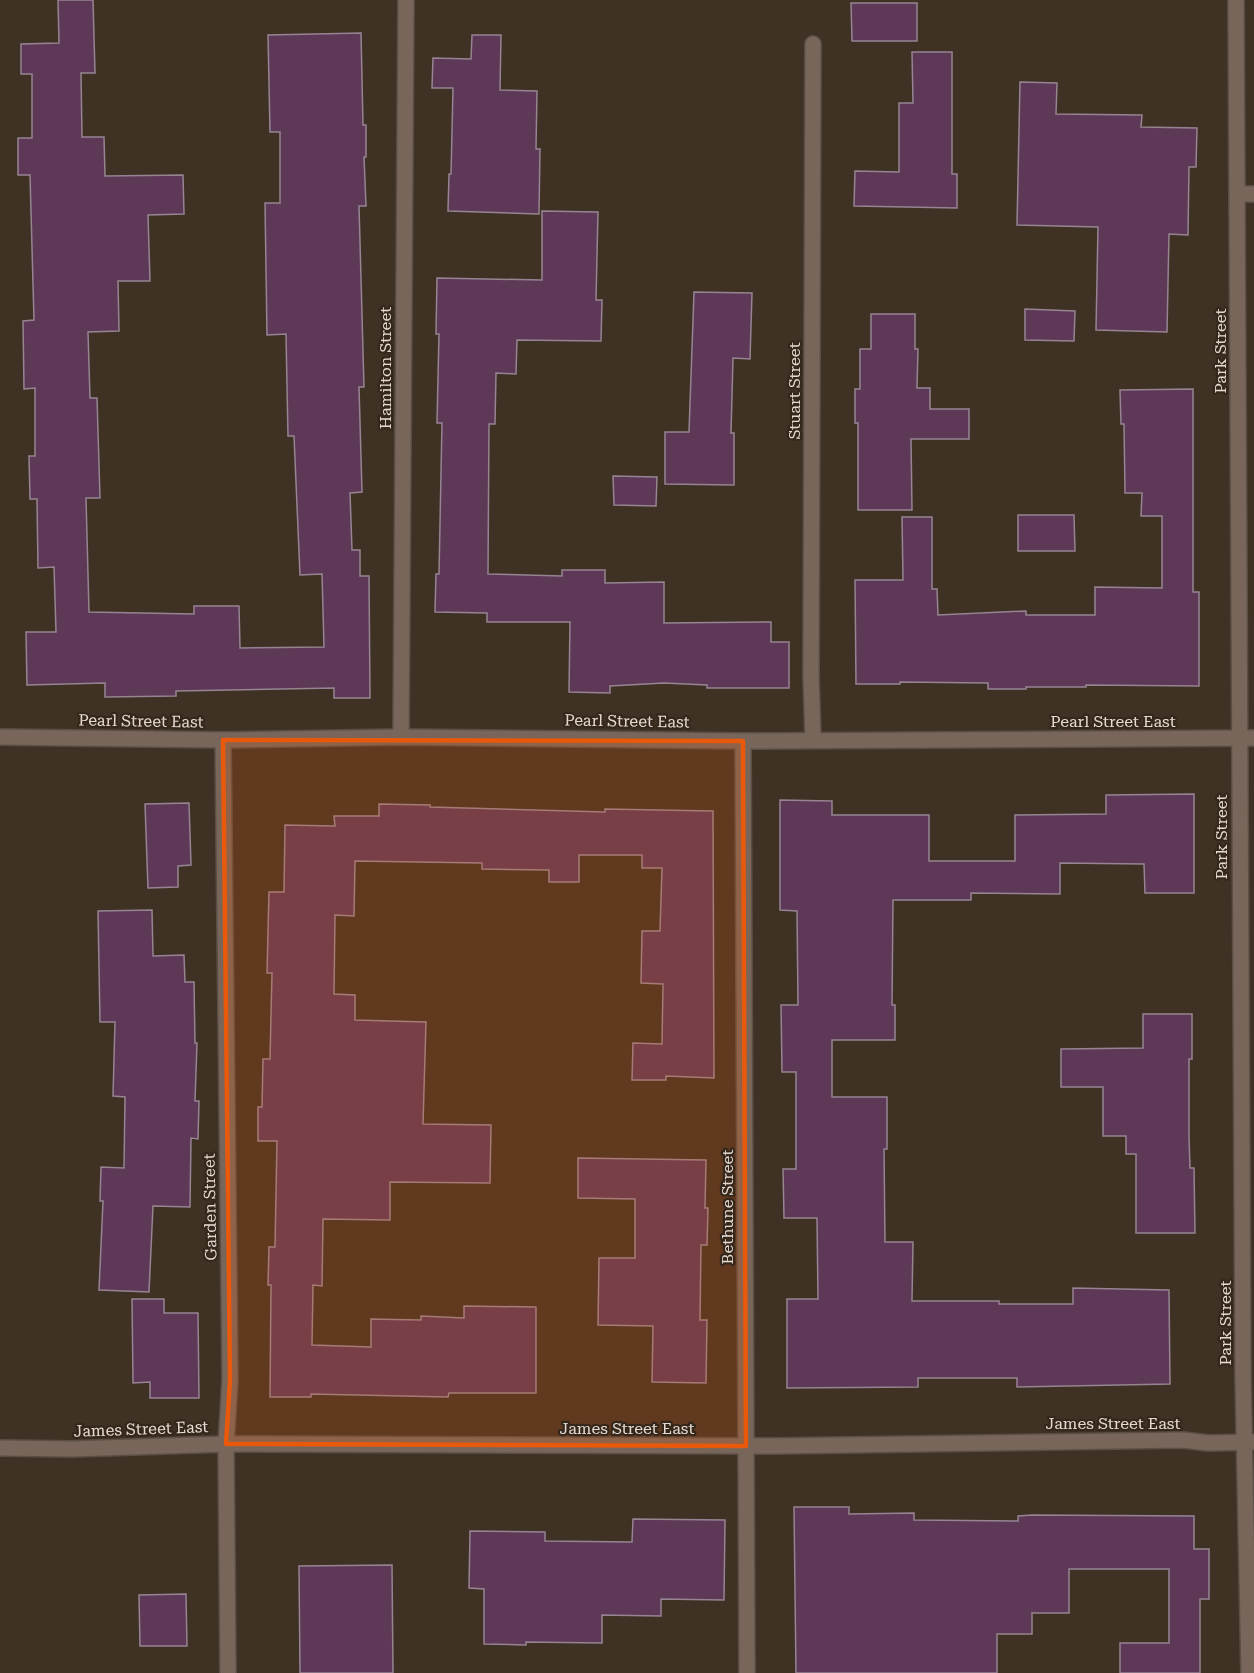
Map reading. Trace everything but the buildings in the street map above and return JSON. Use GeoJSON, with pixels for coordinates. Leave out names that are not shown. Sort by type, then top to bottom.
{"type":"FeatureCollection","features":[{"type":"Feature","properties":{"kind":"street","name":"Hamilton Street"},"geometry":{"type":"LineString","coordinates":[[401,737],[406,0]]}},
{"type":"Feature","properties":{"kind":"street","name":"Park Street"},"geometry":{"type":"LineString","coordinates":[[1236,0],[1246,738],[1249,1673]]}},
{"type":"Feature","properties":{"kind":"street","name":"Stuart Street"},"geometry":{"type":"LineString","coordinates":[[813,44],[811,676],[813,739]]}},
{"type":"Feature","properties":{"kind":"street"},"geometry":{"type":"LineString","coordinates":[[1237,194],[1254,194]]}},
{"type":"Feature","properties":{"kind":"street","name":"Pearl Street East"},"geometry":{"type":"LineString","coordinates":[[0,736],[223,740],[401,737],[743,741],[1246,738]]}},
{"type":"Feature","properties":{"kind":"street","name":"Garden Street"},"geometry":{"type":"LineString","coordinates":[[223,740],[230,1380],[226,1444],[228,1673]]}},
{"type":"Feature","properties":{"kind":"street","name":"Bethune Street"},"geometry":{"type":"LineString","coordinates":[[743,741],[747,1673]]}},
{"type":"Feature","properties":{"kind":"street","name":"James Street East"},"geometry":{"type":"LineString","coordinates":[[0,1448],[72,1449],[226,1444],[746,1446],[1183,1440],[1208,1443],[1250,1443]]}},
{"type":"Feature","properties":{"kind":"highlighted area"},"geometry":{"type":"Polygon","coordinates":[[[223,740],[743,741],[746,1446],[226,1444],[230,1380],[223,740]]]}}]}
